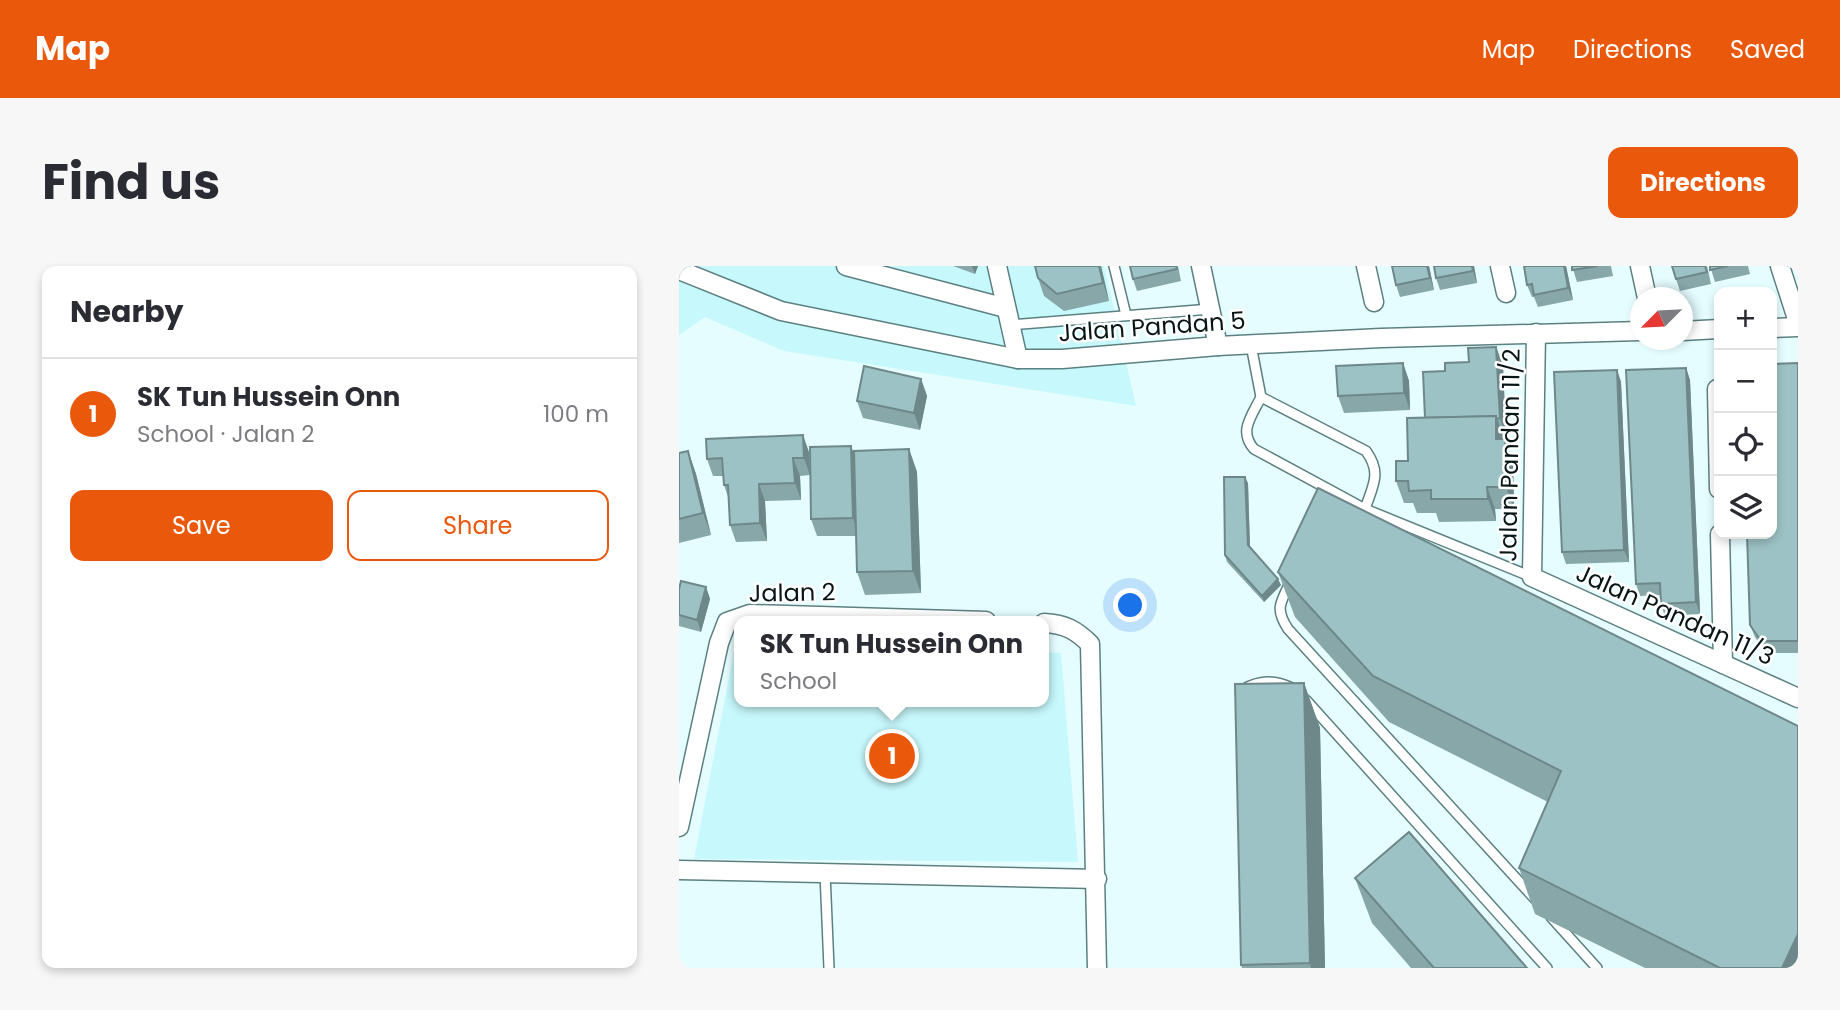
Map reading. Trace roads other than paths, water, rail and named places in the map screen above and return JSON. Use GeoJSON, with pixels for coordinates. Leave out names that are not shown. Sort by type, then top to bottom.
{"type":"FeatureCollection","features":[{"type":"Feature","properties":{"kind":"street"},"geometry":{"type":"LineString","coordinates":[[846,266],[907,278],[1008,317]]}},
{"type":"Feature","properties":{"kind":"street"},"geometry":{"type":"LineString","coordinates":[[997,266],[1018,359]]}},
{"type":"Feature","properties":{"kind":"street"},"geometry":{"type":"LineString","coordinates":[[1201,266],[1218,346]]}},
{"type":"Feature","properties":{"kind":"street"},"geometry":{"type":"LineString","coordinates":[[1366,266],[1374,302]]}},
{"type":"Feature","properties":{"kind":"street"},"geometry":{"type":"LineString","coordinates":[[1500,266],[1506,293]]}},
{"type":"Feature","properties":{"kind":"street"},"geometry":{"type":"LineString","coordinates":[[1640,266],[1645,287]]}},
{"type":"Feature","properties":{"kind":"street","name":"Jalan Pandan 5"},"geometry":{"type":"LineString","coordinates":[[679,270],[781,310],[1018,359],[1062,359],[1218,346],[1630,331]]}},
{"type":"Feature","properties":{"kind":"street"},"geometry":{"type":"LineString","coordinates":[[1777,327],[1798,324],[1787,276]]}},
{"type":"Feature","properties":{"kind":"street"},"geometry":{"type":"LineString","coordinates":[[1693,331],[1714,330]]}},
{"type":"Feature","properties":{"kind":"street","name":"Jalan Pandan 11/2"},"geometry":{"type":"LineString","coordinates":[[1532,577],[1537,333]]}},
{"type":"Feature","properties":{"kind":"street"},"geometry":{"type":"LineString","coordinates":[[1717,413],[1719,476]]}},
{"type":"Feature","properties":{"kind":"street"},"geometry":{"type":"LineString","coordinates":[[1720,539],[1723,664]]}},
{"type":"Feature","properties":{"kind":"street","name":"Jalan Pandan 11/3"},"geometry":{"type":"LineString","coordinates":[[1532,577],[1798,698]]}},
{"type":"Feature","properties":{"kind":"street","name":"Jalan 2"},"geometry":{"type":"LineString","coordinates":[[744,616],[817,616]]}},
{"type":"Feature","properties":{"kind":"street","name":"Jalan 2"},"geometry":{"type":"LineString","coordinates":[[679,827],[719,643],[727,622],[734,620]]}},
{"type":"Feature","properties":{"kind":"street"},"geometry":{"type":"LineString","coordinates":[[1049,623],[1061,624],[1078,632],[1090,644],[1097,968]]}},
{"type":"Feature","properties":{"kind":"street"},"geometry":{"type":"LineString","coordinates":[[679,870],[1097,879]]}},
{"type":"Feature","properties":{"kind":"lane"},"geometry":{"type":"LineString","coordinates":[[1114,266],[1126,315]]}},
{"type":"Feature","properties":{"kind":"lane"},"geometry":{"type":"LineString","coordinates":[[1008,317],[1126,315],[1211,309]]}},
{"type":"Feature","properties":{"kind":"lane"},"geometry":{"type":"LineString","coordinates":[[1251,345],[1261,397],[1245,432],[1247,441],[1254,449],[1366,509],[1532,577]]}},
{"type":"Feature","properties":{"kind":"lane"},"geometry":{"type":"LineString","coordinates":[[1261,397],[1366,451],[1374,462],[1377,474],[1366,509]]}},
{"type":"Feature","properties":{"kind":"lane"},"geometry":{"type":"LineString","coordinates":[[1296,570],[1279,605],[1281,618],[1288,629],[1597,968]]}},
{"type":"Feature","properties":{"kind":"lane"},"geometry":{"type":"LineString","coordinates":[[1239,692],[1256,682],[1278,682],[1297,690],[1547,968]]}},
{"type":"Feature","properties":{"kind":"lane"},"geometry":{"type":"LineString","coordinates":[[1365,714],[1370,705]]}},
{"type":"Feature","properties":{"kind":"lane"},"geometry":{"type":"LineString","coordinates":[[825,873],[829,968]]}},
{"type":"Feature","properties":{"kind":"lane"},"geometry":{"type":"LineString","coordinates":[[1526,890],[1531,878]]}},
{"type":"Feature","properties":{"kind":"place","name":"SK Tun Hussein Onn"},"geometry":{"type":"Point","coordinates":[892,756]}}]}
